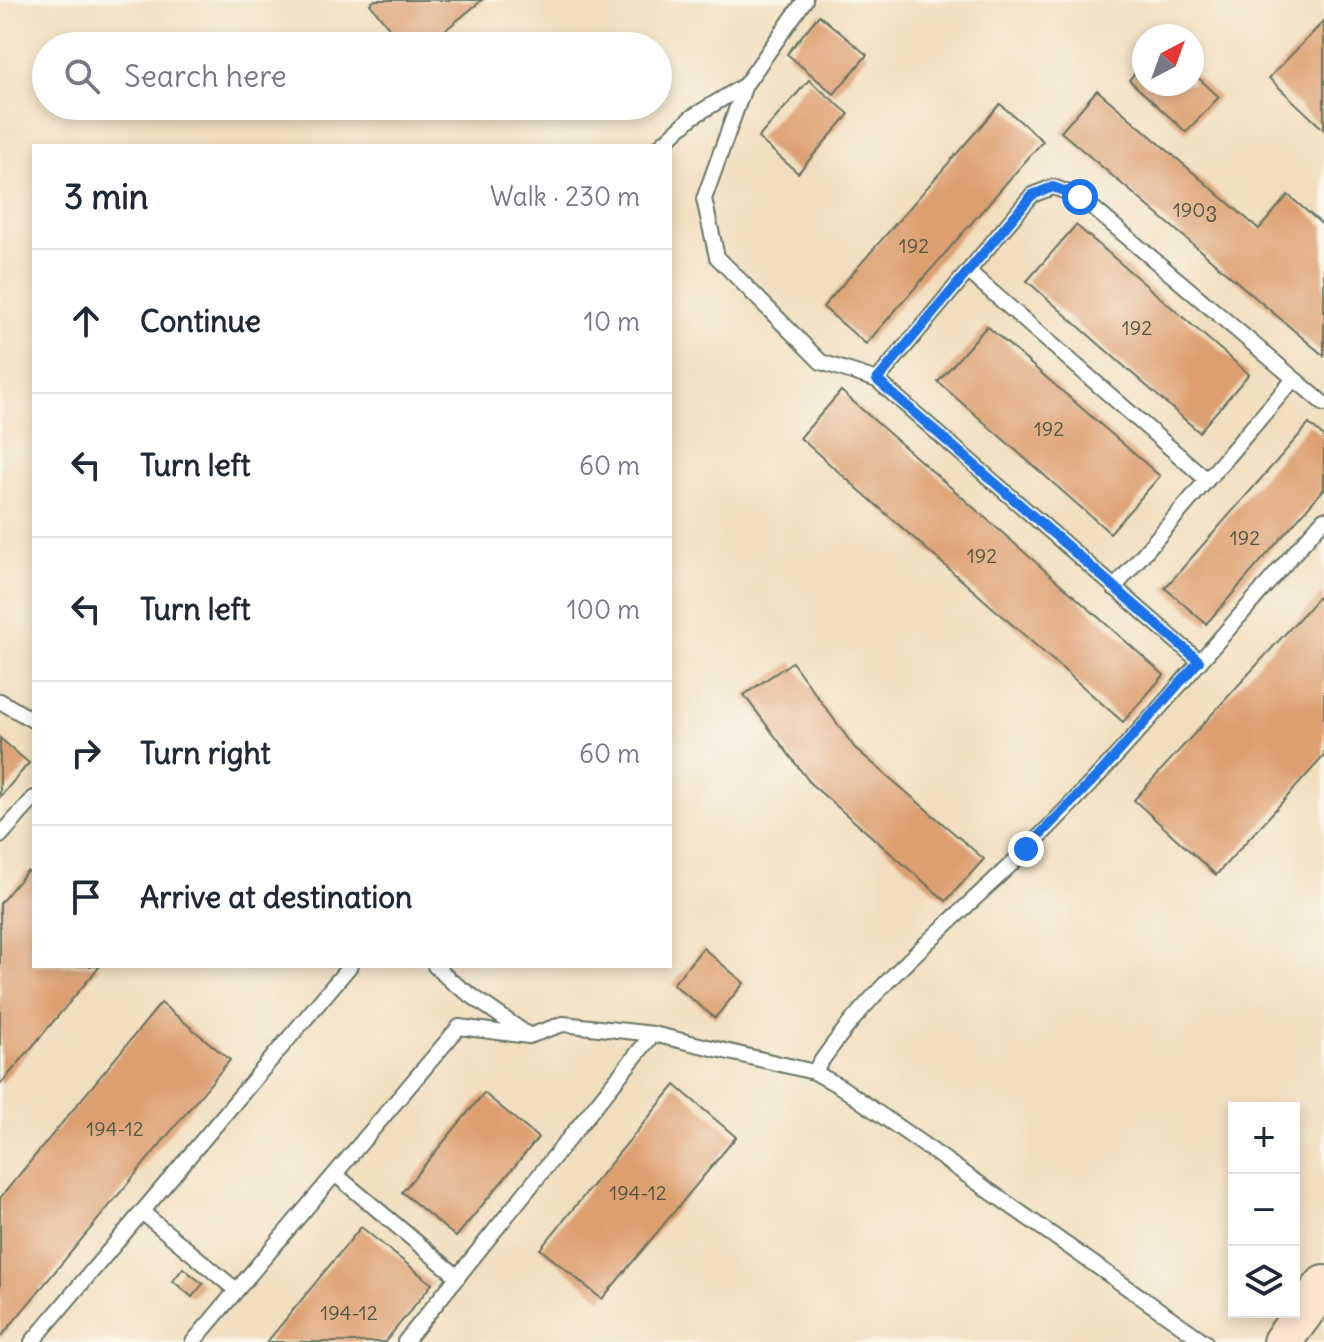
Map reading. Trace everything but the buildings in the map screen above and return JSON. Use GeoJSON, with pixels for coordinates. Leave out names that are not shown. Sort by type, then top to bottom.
{"type":"FeatureCollection","features":[{"type":"Feature","properties":{"kind":"main road"},"geometry":{"type":"LineString","coordinates":[[1282,1342],[1324,1285]]}},
{"type":"Feature","properties":{"kind":"lane"},"geometry":{"type":"LineString","coordinates":[[805,0],[745,85],[704,199],[717,257],[821,362],[877,380],[1199,661]]}},
{"type":"Feature","properties":{"kind":"lane"},"geometry":{"type":"LineString","coordinates":[[662,144],[692,117],[745,85]]}},
{"type":"Feature","properties":{"kind":"lane"},"geometry":{"type":"LineString","coordinates":[[877,380],[1032,195],[1053,187],[1080,197],[1324,404]]}},
{"type":"Feature","properties":{"kind":"lane"},"geometry":{"type":"LineString","coordinates":[[968,271],[1207,480]]}},
{"type":"Feature","properties":{"kind":"lane"},"geometry":{"type":"LineString","coordinates":[[1114,588],[1294,379]]}},
{"type":"Feature","properties":{"kind":"lane"},"geometry":{"type":"LineString","coordinates":[[814,1072],[839,1033],[891,977],[1026,849],[1101,772],[1324,519]]}},
{"type":"Feature","properties":{"kind":"lane"},"geometry":{"type":"LineString","coordinates":[[0,701],[32,720]]}},
{"type":"Feature","properties":{"kind":"lane"},"geometry":{"type":"LineString","coordinates":[[0,836],[32,800]]}},
{"type":"Feature","properties":{"kind":"lane"},"geometry":{"type":"LineString","coordinates":[[32,1342],[348,968]]}},
{"type":"Feature","properties":{"kind":"lane"},"geometry":{"type":"LineString","coordinates":[[437,968],[452,982],[529,1036]]}},
{"type":"Feature","properties":{"kind":"lane"},"geometry":{"type":"LineString","coordinates":[[193,1342],[459,1027],[529,1036],[563,1024],[653,1034],[814,1072],[841,1087],[1205,1342]]}},
{"type":"Feature","properties":{"kind":"lane"},"geometry":{"type":"LineString","coordinates":[[405,1342],[653,1034]]}},
{"type":"Feature","properties":{"kind":"lane"},"geometry":{"type":"LineString","coordinates":[[335,1174],[458,1277]]}},
{"type":"Feature","properties":{"kind":"lane"},"geometry":{"type":"LineString","coordinates":[[142,1212],[236,1290]]}},
{"type":"Feature","properties":{"kind":"route"},"geometry":{"type":"LineString","coordinates":[[1026,849],[1101,772],[1199,661],[877,380],[1032,195],[1053,187],[1080,197]]}}]}
